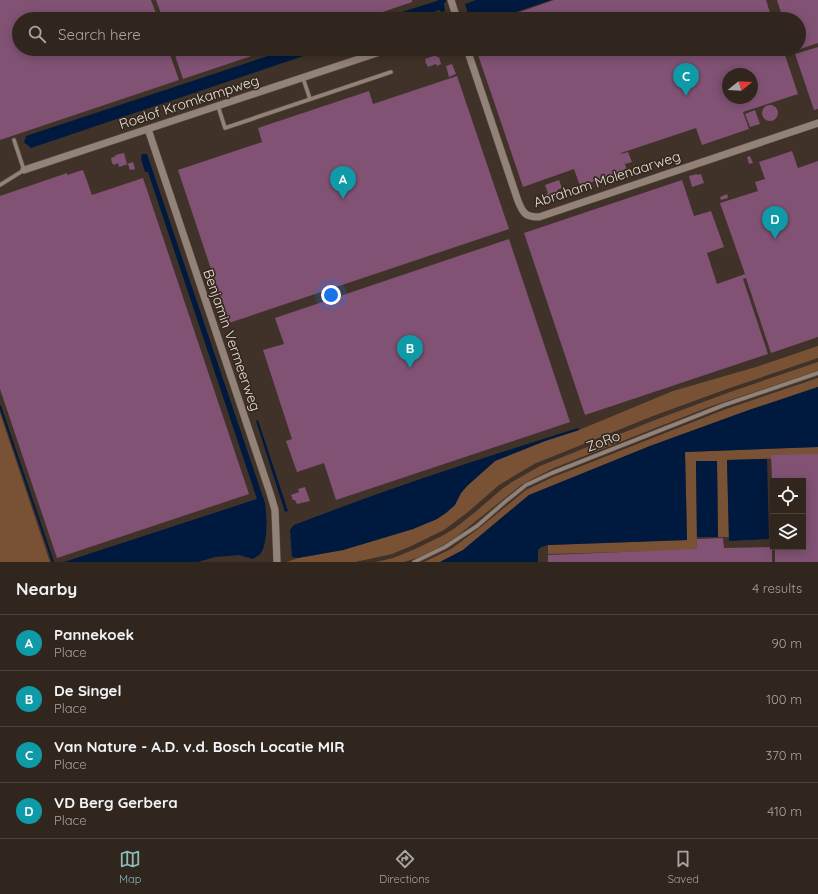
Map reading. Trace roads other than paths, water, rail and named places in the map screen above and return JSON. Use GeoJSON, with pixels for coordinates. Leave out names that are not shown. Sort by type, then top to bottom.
{"type":"FeatureCollection","features":[{"type":"Feature","properties":{"kind":"street"},"geometry":{"type":"LineString","coordinates":[[451,0],[455,12]]}},
{"type":"Feature","properties":{"kind":"street","name":"Roelof Kromkampweg"},"geometry":{"type":"LineString","coordinates":[[24,170],[368,56]]}},
{"type":"Feature","properties":{"kind":"street","name":"Abraham Molenaarweg"},"geometry":{"type":"LineString","coordinates":[[469,56],[518,201],[525,214],[530,217],[539,217],[818,124]]}},
{"type":"Feature","properties":{"kind":"street","name":"Benjamin Vermeerweg"},"geometry":{"type":"LineString","coordinates":[[148,129],[270,493],[275,510],[277,562]]}},
{"type":"Feature","properties":{"kind":"lane"},"geometry":{"type":"LineString","coordinates":[[218,106],[225,128],[391,72]]}},
{"type":"Feature","properties":{"kind":"lane"},"geometry":{"type":"LineString","coordinates":[[303,78],[310,99]]}},
{"type":"Feature","properties":{"kind":"lane"},"geometry":{"type":"LineString","coordinates":[[14,140],[24,170]]}},
{"type":"Feature","properties":{"kind":"lane","name":"Roelof Kromkampweg"},"geometry":{"type":"LineString","coordinates":[[0,185],[24,170]]}},
{"type":"Feature","properties":{"kind":"lane","name":"ZoRo"},"geometry":{"type":"LineString","coordinates":[[414,562],[445,547],[477,526],[526,486],[552,473],[724,405],[818,373]]}},
{"type":"Feature","properties":{"kind":"water"},"geometry":{"type":"Polygon","coordinates":[[[446,0],[444,3],[445,11],[402,12],[437,1],[446,0]]]}},
{"type":"Feature","properties":{"kind":"water"},"geometry":{"type":"Polygon","coordinates":[[[476,0],[551,0],[516,12],[468,12],[465,4],[476,0]]]}},
{"type":"Feature","properties":{"kind":"water"},"geometry":{"type":"Polygon","coordinates":[[[268,56],[303,56],[31,148],[25,144],[24,141],[26,136],[268,56]]]}},
{"type":"Feature","properties":{"kind":"water"},"geometry":{"type":"Polygon","coordinates":[[[142,154],[147,154],[265,503],[265,542],[261,553],[253,559],[239,555],[215,557],[198,562],[64,562],[257,499],[148,172],[145,172],[141,159],[142,154]]]}},
{"type":"Feature","properties":{"kind":"water"},"geometry":{"type":"Polygon","coordinates":[[[818,387],[818,447],[685,452],[687,540],[548,545],[541,547],[538,550],[538,562],[440,562],[463,550],[529,495],[650,446],[818,387]]]}},
{"type":"Feature","properties":{"kind":"water"},"geometry":{"type":"Polygon","coordinates":[[[258,420],[288,511],[285,512],[256,421],[258,420]]]}},
{"type":"Feature","properties":{"kind":"water"},"geometry":{"type":"Polygon","coordinates":[[[578,428],[579,430],[545,441],[495,461],[467,486],[461,493],[455,505],[437,519],[413,529],[343,550],[298,558],[292,557],[290,530],[294,525],[435,474],[578,428]]]}},
{"type":"Feature","properties":{"kind":"water"},"geometry":{"type":"Polygon","coordinates":[[[767,459],[769,539],[729,541],[727,460],[767,459]]]}},
{"type":"Feature","properties":{"kind":"water"},"geometry":{"type":"Polygon","coordinates":[[[696,461],[717,461],[718,537],[697,537],[696,461]]]}},
{"type":"Feature","properties":{"kind":"waterway"},"geometry":{"type":"LineString","coordinates":[[0,406],[53,562]]}},
{"type":"Feature","properties":{"kind":"place","name":"Van Nature - A.D. v.d. Bosch Locatie MIR"},"geometry":{"type":"Point","coordinates":[686,96]}},
{"type":"Feature","properties":{"kind":"place","name":"Pannekoek"},"geometry":{"type":"Point","coordinates":[343,199]}},
{"type":"Feature","properties":{"kind":"place","name":"VD Berg Gerbera"},"geometry":{"type":"Point","coordinates":[775,239]}},
{"type":"Feature","properties":{"kind":"place","name":"De Singel"},"geometry":{"type":"Point","coordinates":[410,368]}}]}
